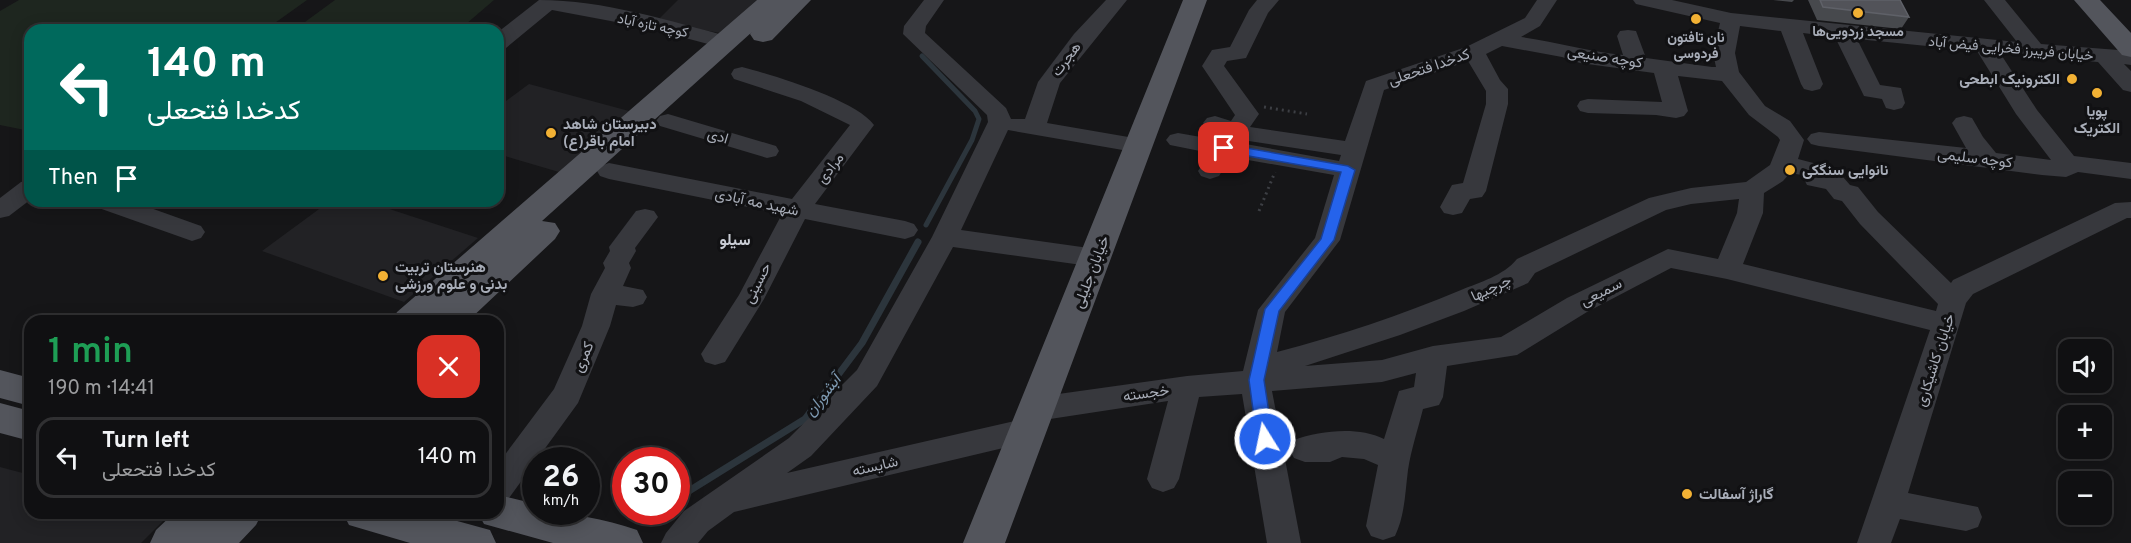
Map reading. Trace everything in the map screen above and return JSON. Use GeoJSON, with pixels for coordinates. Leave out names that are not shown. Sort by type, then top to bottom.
{"type":"FeatureCollection","features":[{"type":"Feature","properties":{"kind":"main road"},"geometry":{"type":"LineString","coordinates":[[416,315],[772,0]]}},
{"type":"Feature","properties":{"kind":"main road"},"geometry":{"type":"LineString","coordinates":[[453,315],[799,0]]}},
{"type":"Feature","properties":{"kind":"main road"},"geometry":{"type":"LineString","coordinates":[[2086,0],[2125,50]]}},
{"type":"Feature","properties":{"kind":"main road","name":"خیابان جلیلی"},"geometry":{"type":"LineString","coordinates":[[984,543],[1140,146],[1188,4]]}},
{"type":"Feature","properties":{"kind":"main road"},"geometry":{"type":"LineString","coordinates":[[0,384],[24,390]]}},
{"type":"Feature","properties":{"kind":"main road"},"geometry":{"type":"LineString","coordinates":[[0,418],[24,424]]}},
{"type":"Feature","properties":{"kind":"main road"},"geometry":{"type":"LineString","coordinates":[[504,514],[622,543]]}},
{"type":"Feature","properties":{"kind":"main road"},"geometry":{"type":"LineString","coordinates":[[171,543],[194,519]]}},
{"type":"Feature","properties":{"kind":"main road"},"geometry":{"type":"LineString","coordinates":[[213,543],[236,519]]}},
{"type":"Feature","properties":{"kind":"main road"},"geometry":{"type":"LineString","coordinates":[[385,519],[475,543]]}},
{"type":"Feature","properties":{"kind":"street"},"geometry":{"type":"LineString","coordinates":[[678,543],[696,521],[800,447],[867,378],[945,237],[1000,122],[999,113],[914,34],[915,26],[934,0]]}},
{"type":"Feature","properties":{"kind":"street","name":"هجرت"},"geometry":{"type":"LineString","coordinates":[[1033,129],[1049,82],[1082,39],[1117,0]]}},
{"type":"Feature","properties":{"kind":"street"},"geometry":{"type":"LineString","coordinates":[[1210,171],[1225,134],[1247,114],[1240,107],[1241,104],[1205,65],[1220,55],[1238,53],[1259,10],[1269,0]]}},
{"type":"Feature","properties":{"kind":"street","name":"کدخدا فتحعلی"},"geometry":{"type":"LineString","coordinates":[[1352,160],[1374,86],[1474,51],[1533,22],[1546,0]]}},
{"type":"Feature","properties":{"kind":"street","name":"خیابان فریبرز فخرایی فیض آباد"},"geometry":{"type":"LineString","coordinates":[[1643,0],[1738,13],[1790,26],[1920,40],[2035,50],[2125,50]]}},
{"type":"Feature","properties":{"kind":"street"},"geometry":{"type":"LineString","coordinates":[[1994,0],[2035,50]]}},
{"type":"Feature","properties":{"kind":"street","name":"کوچه تازه آباد"},"geometry":{"type":"LineString","coordinates":[[550,2],[650,22],[723,42]]}},
{"type":"Feature","properties":{"kind":"street"},"geometry":{"type":"LineString","coordinates":[[504,37],[550,2]]}},
{"type":"Feature","properties":{"kind":"street"},"geometry":{"type":"LineString","coordinates":[[1727,270],[1750,213],[1752,189],[1768,181],[1786,164],[1792,140],[1785,128],[1763,115],[1736,80],[1720,74],[1724,53],[1738,13]]}},
{"type":"Feature","properties":{"kind":"street"},"geometry":{"type":"LineString","coordinates":[[1910,20],[1920,40]]}},
{"type":"Feature","properties":{"kind":"street"},"geometry":{"type":"LineString","coordinates":[[1790,26],[1812,84]]}},
{"type":"Feature","properties":{"kind":"street"},"geometry":{"type":"LineString","coordinates":[[1843,32],[1872,91],[1893,93],[1894,103]]}},
{"type":"Feature","properties":{"kind":"street"},"geometry":{"type":"LineString","coordinates":[[1628,36],[1636,63]]}},
{"type":"Feature","properties":{"kind":"street","name":"کوچه صنیعی"},"geometry":{"type":"LineString","coordinates":[[1498,39],[1567,51],[1580,56],[1720,74]]}},
{"type":"Feature","properties":{"kind":"street"},"geometry":{"type":"LineString","coordinates":[[1984,46],[2028,114],[2069,167]]}},
{"type":"Feature","properties":{"kind":"street"},"geometry":{"type":"LineString","coordinates":[[2125,50],[2131,85]]}},
{"type":"Feature","properties":{"kind":"street"},"geometry":{"type":"LineString","coordinates":[[1453,207],[1461,191],[1473,191],[1497,104],[1497,89],[1491,84],[1474,51]]}},
{"type":"Feature","properties":{"kind":"street"},"geometry":{"type":"LineString","coordinates":[[1588,106],[1656,108],[1676,111],[1665,67]]}},
{"type":"Feature","properties":{"kind":"street","name":"مرادی"},"geometry":{"type":"LineString","coordinates":[[742,74],[809,96],[858,120],[862,125],[797,210]]}},
{"type":"Feature","properties":{"kind":"street","name":"ادی"},"geometry":{"type":"LineString","coordinates":[[668,121],[767,151]]}},
{"type":"Feature","properties":{"kind":"street"},"geometry":{"type":"LineString","coordinates":[[1000,122],[1140,146]]}},
{"type":"Feature","properties":{"kind":"street"},"geometry":{"type":"LineString","coordinates":[[1964,123],[1972,140],[1988,159]]}},
{"type":"Feature","properties":{"kind":"street"},"geometry":{"type":"LineString","coordinates":[[1178,140],[1225,134],[1295,143],[1352,160]]}},
{"type":"Feature","properties":{"kind":"street"},"geometry":{"type":"LineString","coordinates":[[1225,134],[1281,158],[1352,160]]}},
{"type":"Feature","properties":{"kind":"street","name":"کوچه سلیمی"},"geometry":{"type":"LineString","coordinates":[[1819,139],[2042,167],[2066,169],[2074,164],[2131,170]]}},
{"type":"Feature","properties":{"kind":"street"},"geometry":{"type":"LineString","coordinates":[[1284,543],[1257,398],[1257,374],[1272,309],[1327,240],[1352,160]]}},
{"type":"Feature","properties":{"kind":"street"},"geometry":{"type":"LineString","coordinates":[[1786,164],[1812,170],[1816,179],[1834,183],[1843,193],[1849,193],[1950,313]]}},
{"type":"Feature","properties":{"kind":"street"},"geometry":{"type":"LineString","coordinates":[[2128,210],[2131,170]]}},
{"type":"Feature","properties":{"kind":"street","name":"شهید مه آبادی"},"geometry":{"type":"LineString","coordinates":[[609,171],[906,230]]}},
{"type":"Feature","properties":{"kind":"street","name":"چرچیها"},"geometry":{"type":"LineString","coordinates":[[1257,374],[1440,311],[1518,276],[1526,266],[1658,204],[1710,192],[1752,189]]}},
{"type":"Feature","properties":{"kind":"street"},"geometry":{"type":"LineString","coordinates":[[0,210],[24,193]]}},
{"type":"Feature","properties":{"kind":"street"},"geometry":{"type":"LineString","coordinates":[[149,208],[192,232]]}},
{"type":"Feature","properties":{"kind":"street","name":"حسینی"},"geometry":{"type":"LineString","coordinates":[[715,354],[750,299],[797,210]]}},
{"type":"Feature","properties":{"kind":"street","name":"خیابان کاشیکاری"},"geometry":{"type":"LineString","coordinates":[[1874,543],[1950,313],[1963,287],[2128,210]]}},
{"type":"Feature","properties":{"kind":"street","name":"کمری"},"geometry":{"type":"LineString","coordinates":[[504,481],[567,395],[596,326],[619,296],[616,263],[623,251],[622,247],[645,217]]}},
{"type":"Feature","properties":{"kind":"street"},"geometry":{"type":"LineString","coordinates":[[945,237],[1096,258]]}},
{"type":"Feature","properties":{"kind":"street","name":"سمیعی"},"geometry":{"type":"LineString","coordinates":[[1257,374],[1382,371],[1432,357],[1507,347],[1577,304],[1668,258],[1950,313]]}},
{"type":"Feature","properties":{"kind":"street"},"geometry":{"type":"LineString","coordinates":[[1383,526],[1391,489],[1392,471],[1410,399],[1428,397],[1432,357]]}},
{"type":"Feature","properties":{"kind":"street","name":"خجسته"},"geometry":{"type":"LineString","coordinates":[[1033,420],[1257,374]]}},
{"type":"Feature","properties":{"kind":"street"},"geometry":{"type":"LineString","coordinates":[[1163,479],[1187,387]]}},
{"type":"Feature","properties":{"kind":"street","name":"شایسته"},"geometry":{"type":"LineString","coordinates":[[722,502],[1033,420]]}},
{"type":"Feature","properties":{"kind":"street"},"geometry":{"type":"LineString","coordinates":[[1323,453],[1329,443],[1372,447],[1378,452],[1396,453]]}},
{"type":"Feature","properties":{"kind":"street"},"geometry":{"type":"LineString","coordinates":[[1889,503],[1966,517]]}},
{"type":"Feature","properties":{"kind":"path"},"geometry":{"type":"LineString","coordinates":[[1241,104],[1307,114]]}},
{"type":"Feature","properties":{"kind":"path"},"geometry":{"type":"LineString","coordinates":[[1259,211],[1281,158]]}},
{"type":"Feature","properties":{"kind":"shaded area"},"geometry":{"type":"Polygon","coordinates":[[[19,0],[307,0],[273,24],[24,24],[24,130],[0,125],[0,11],[19,0]]]}},
{"type":"Feature","properties":{"kind":"shaded area"},"geometry":{"type":"Polygon","coordinates":[[[335,0],[494,0],[466,24],[302,24],[335,0]]]}},
{"type":"Feature","properties":{"kind":"shaded area"},"geometry":{"type":"Polygon","coordinates":[[[678,0],[757,0],[720,33],[665,23],[660,18],[678,0]]]}},
{"type":"Feature","properties":{"kind":"shaded area","name":"دبیرستان شاهد امام باقر(ع)"},"geometry":{"type":"Polygon","coordinates":[[[529,84],[629,111],[559,172],[504,156],[504,103],[529,84]]]}},
{"type":"Feature","properties":{"kind":"shaded area","name":"هنرستان تربیت بدنی و علوم ورزشی"},"geometry":{"type":"Polygon","coordinates":[[[322,207],[383,207],[478,238],[404,302],[262,251],[322,207]]]}},
{"type":"Feature","properties":{"kind":"shaded area"},"geometry":{"type":"Polygon","coordinates":[[[0,467],[24,473],[24,519],[165,519],[141,543],[0,543],[0,467]]]}},
{"type":"Feature","properties":{"kind":"building"},"geometry":{"type":"Polygon","coordinates":[[[1820,0],[1900,0],[1909,17],[1823,7],[1820,0]]]}},
{"type":"Feature","properties":{"kind":"waterway","name":"آبشوران"},"geometry":{"type":"LineString","coordinates":[[922,56],[975,111],[979,119],[972,140],[926,225]]}},
{"type":"Feature","properties":{"kind":"waterway","name":"آبشوران"},"geometry":{"type":"LineString","coordinates":[[690,490],[805,419],[862,343],[918,242]]}},
{"type":"Feature","properties":{"kind":"place","name":"مسجد زردویی‌ها"},"geometry":{"type":"Point","coordinates":[1858,13]}},
{"type":"Feature","properties":{"kind":"place","name":"نان تافتون فردوسی"},"geometry":{"type":"Point","coordinates":[1696,19]}},
{"type":"Feature","properties":{"kind":"place","name":"الکترونیک ابطحی"},"geometry":{"type":"Point","coordinates":[2072,79]}},
{"type":"Feature","properties":{"kind":"place","name":"پویا الکتریک"},"geometry":{"type":"Point","coordinates":[2097,93]}},
{"type":"Feature","properties":{"kind":"place","name":"دبیرستان شاهد امام باقر(ع)"},"geometry":{"type":"Point","coordinates":[551,133]}},
{"type":"Feature","properties":{"kind":"place","name":"نانوایی سنگکی"},"geometry":{"type":"Point","coordinates":[1790,170]}},
{"type":"Feature","properties":{"kind":"place","name":"هنرستان تربیت بدنی و علوم ورزشی"},"geometry":{"type":"Point","coordinates":[383,276]}},
{"type":"Feature","properties":{"kind":"place","name":"گاراژ آسفالت"},"geometry":{"type":"Point","coordinates":[1687,494]}},
{"type":"Feature","properties":{"kind":"district","name":"سیلو"},"geometry":{"type":"Point","coordinates":[735,239]}},
{"type":"Feature","properties":{"kind":"route"},"geometry":{"type":"LineString","coordinates":[[1224,148],[1348,170],[1327,240],[1272,309],[1256,380],[1265,439]]}}]}
